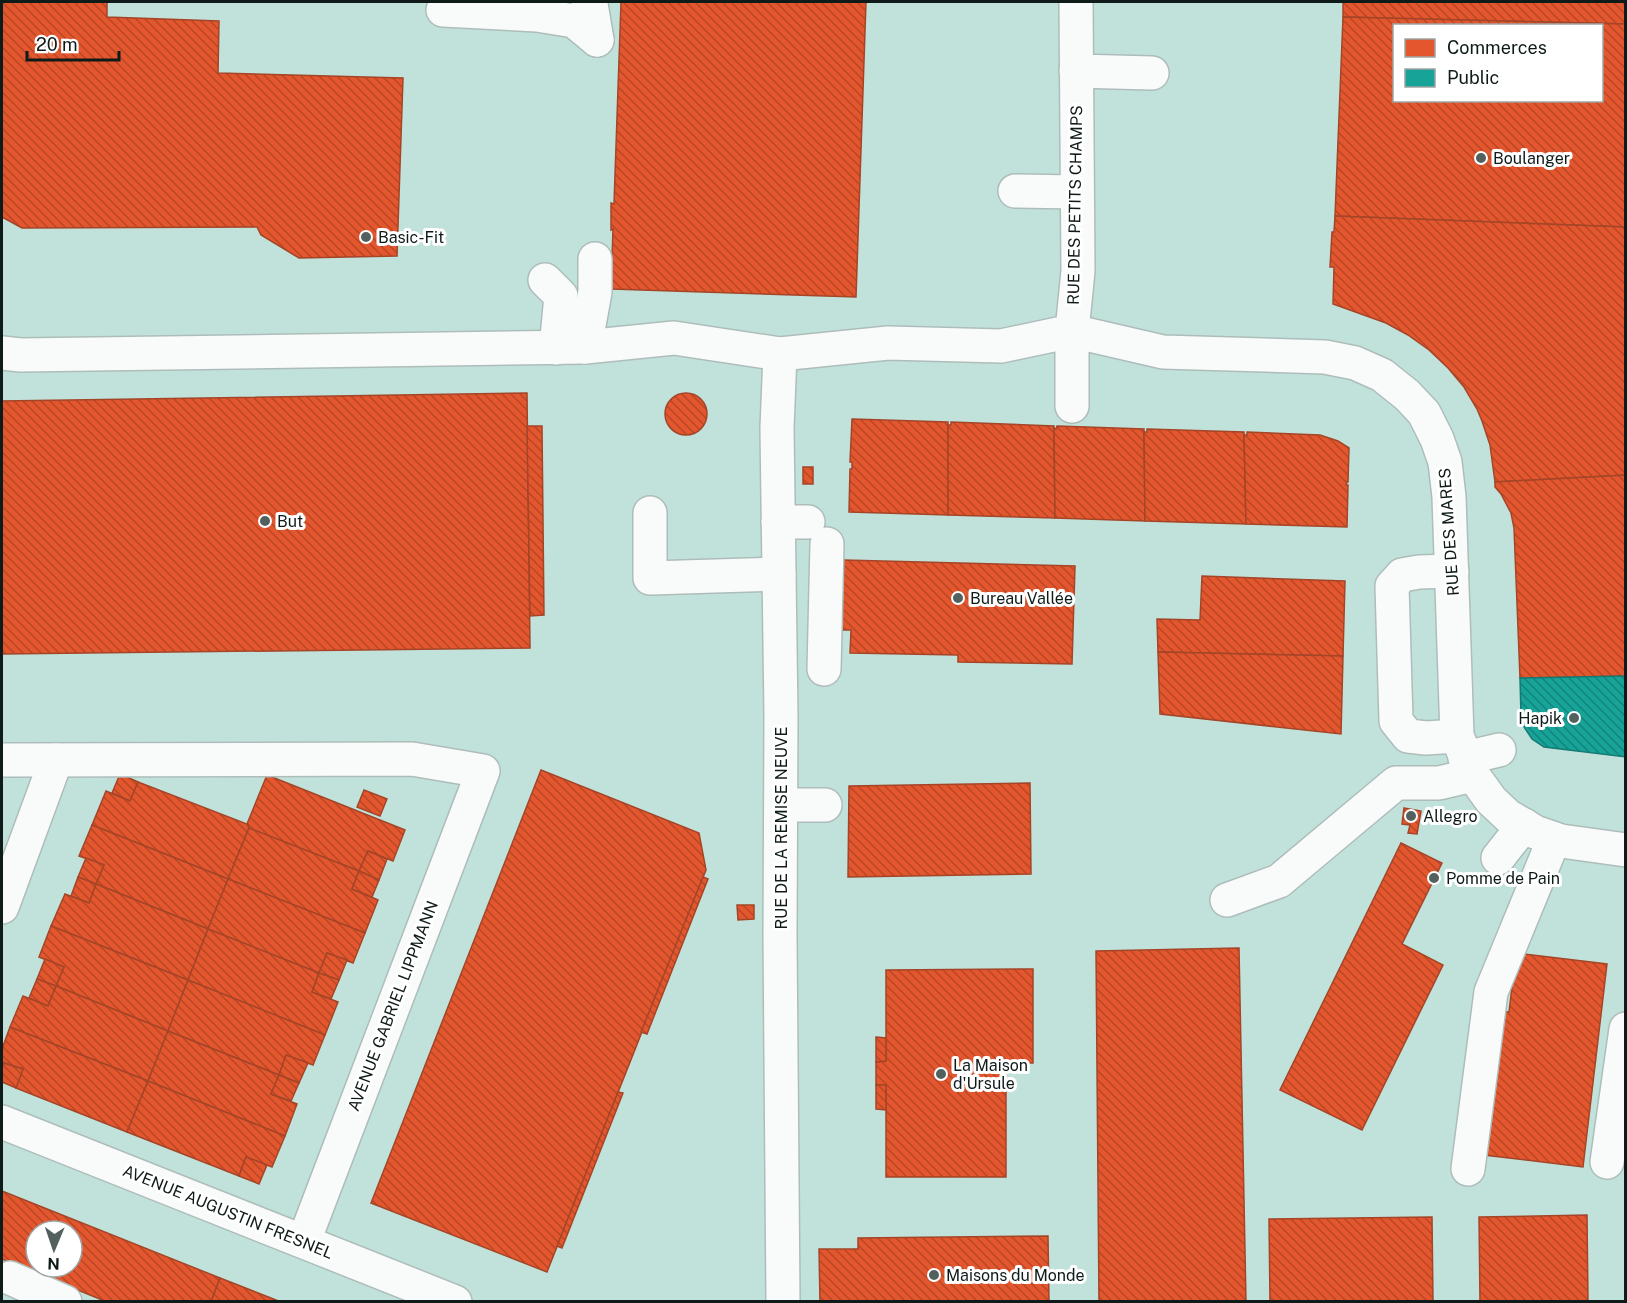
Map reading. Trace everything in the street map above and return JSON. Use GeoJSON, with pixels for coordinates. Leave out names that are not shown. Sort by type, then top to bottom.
{"type":"FeatureCollection","features":[{"type":"Feature","properties":{"kind":"street"},"geometry":{"type":"LineString","coordinates":[[443,10],[537,15],[573,21],[597,40],[591,4],[588,2]]}},
{"type":"Feature","properties":{"kind":"street","name":"RUE DES PETITS CHAMPS"},"geometry":{"type":"LineString","coordinates":[[1072,406],[1072,331],[1078,272],[1076,2]]}},
{"type":"Feature","properties":{"kind":"street"},"geometry":{"type":"LineString","coordinates":[[1076,70],[1152,73]]}},
{"type":"Feature","properties":{"kind":"street"},"geometry":{"type":"LineString","coordinates":[[1015,191],[1077,192]]}},
{"type":"Feature","properties":{"kind":"street"},"geometry":{"type":"LineString","coordinates":[[571,347],[595,292],[595,259]]}},
{"type":"Feature","properties":{"kind":"street"},"geometry":{"type":"LineString","coordinates":[[545,280],[561,296],[571,347]]}},
{"type":"Feature","properties":{"kind":"street"},"geometry":{"type":"LineString","coordinates":[[2,353],[21,355],[571,347],[674,338],[780,354],[888,343],[1001,346],[1072,331]]}},
{"type":"Feature","properties":{"kind":"street","name":"RUE DES MARES"},"geometry":{"type":"LineString","coordinates":[[1072,331],[1163,352],[1325,357],[1355,363],[1382,375],[1407,395],[1424,413],[1458,492],[1445,554],[1465,756]]}},
{"type":"Feature","properties":{"kind":"street","name":"RUE DE LA REMISE NEUVE"},"geometry":{"type":"LineString","coordinates":[[780,354],[777,428],[802,542],[780,669],[783,1302]]}},
{"type":"Feature","properties":{"kind":"street"},"geometry":{"type":"LineString","coordinates":[[650,513],[650,578],[802,542],[835,669],[780,669]]}},
{"type":"Feature","properties":{"kind":"street"},"geometry":{"type":"LineString","coordinates":[[1445,554],[1419,572],[1402,574],[1392,586],[1396,722],[1408,736],[1426,738],[1465,756],[1491,800],[1508,816],[1535,832],[1561,841],[1626,850]]}},
{"type":"Feature","properties":{"kind":"street"},"geometry":{"type":"LineString","coordinates":[[1227,900],[1280,881],[1396,783],[1439,783],[1465,756],[1499,750]]}},
{"type":"Feature","properties":{"kind":"street","name":"AVENUE GABRIEL LIPPMANN"},"geometry":{"type":"LineString","coordinates":[[56,760],[411,759],[483,771],[304,1241]]}},
{"type":"Feature","properties":{"kind":"street"},"geometry":{"type":"LineString","coordinates":[[2,760],[56,760],[2,908]]}},
{"type":"Feature","properties":{"kind":"street"},"geometry":{"type":"LineString","coordinates":[[781,805],[825,805]]}},
{"type":"Feature","properties":{"kind":"street"},"geometry":{"type":"LineString","coordinates":[[1498,858],[1524,825]]}},
{"type":"Feature","properties":{"kind":"street"},"geometry":{"type":"LineString","coordinates":[[1468,1169],[1491,992],[1554,839]]}},
{"type":"Feature","properties":{"kind":"street"},"geometry":{"type":"LineString","coordinates":[[1607,1162],[1626,1029]]}},
{"type":"Feature","properties":{"kind":"street","name":"AVENUE AUGUSTIN FRESNEL"},"geometry":{"type":"LineString","coordinates":[[2,1122],[455,1302]]}},
{"type":"Feature","properties":{"kind":"street"},"geometry":{"type":"LineString","coordinates":[[10,1278],[65,1302]]}},
{"type":"Feature","properties":{"kind":"shaded area"},"geometry":{"type":"Polygon","coordinates":[[[2,2],[1625,2],[1625,1301],[2,1301],[2,2]]]}},
{"type":"Feature","properties":{"kind":"building: Commerces"},"geometry":{"type":"Polygon","coordinates":[[[2,2],[107,2],[107,17],[219,21],[218,73],[403,78],[397,256],[299,258],[261,235],[257,227],[22,228],[2,217],[2,2]]]}},
{"type":"Feature","properties":{"kind":"building: Commerces"},"geometry":{"type":"Polygon","coordinates":[[[621,2],[866,2],[856,297],[611,289],[613,229],[611,230],[611,203],[614,204],[621,2]]]}},
{"type":"Feature","properties":{"kind":"building: Commerces"},"geometry":{"type":"Polygon","coordinates":[[[1343,2],[1626,2],[1626,24],[1343,17],[1343,2]]]}},
{"type":"Feature","properties":{"kind":"building: Commerces","name":"Boulanger"},"geometry":{"type":"Polygon","coordinates":[[[1343,17],[1626,24],[1626,227],[1335,216],[1343,17]]]}},
{"type":"Feature","properties":{"kind":"building: Commerces"},"geometry":{"type":"Polygon","coordinates":[[[1335,216],[1626,227],[1626,475],[1495,482],[1490,445],[1482,421],[1464,387],[1448,368],[1408,335],[1386,323],[1333,304],[1334,267],[1330,267],[1335,216]]]}},
{"type":"Feature","properties":{"kind":"building: Commerces","name":"But"},"geometry":{"type":"Polygon","coordinates":[[[527,393],[530,648],[2,654],[2,401],[527,393]]]}},
{"type":"Feature","properties":{"kind":"building: Commerces"},"geometry":{"type":"Polygon","coordinates":[[[686,393],[694,394],[701,399],[706,406],[706,422],[701,429],[694,434],[686,435],[678,434],[671,429],[666,422],[665,414],[666,406],[671,399],[678,394],[686,393]]]}},
{"type":"Feature","properties":{"kind":"building: Commerces"},"geometry":{"type":"Polygon","coordinates":[[[852,419],[948,422],[948,515],[849,512],[852,419]]]}},
{"type":"Feature","properties":{"kind":"building: Commerces"},"geometry":{"type":"Polygon","coordinates":[[[951,422],[1054,426],[1055,518],[948,515],[948,425],[951,425],[951,422]]]}},
{"type":"Feature","properties":{"kind":"building: Commerces"},"geometry":{"type":"Polygon","coordinates":[[[527,426],[542,426],[544,615],[530,616],[527,426]]]}},
{"type":"Feature","properties":{"kind":"building: Commerces"},"geometry":{"type":"Polygon","coordinates":[[[1057,426],[1144,429],[1145,521],[1055,518],[1054,428],[1056,429],[1057,426]]]}},
{"type":"Feature","properties":{"kind":"building: Commerces"},"geometry":{"type":"Polygon","coordinates":[[[1147,429],[1244,432],[1246,524],[1145,521],[1144,432],[1147,432],[1147,429]]]}},
{"type":"Feature","properties":{"kind":"building: Commerces"},"geometry":{"type":"Polygon","coordinates":[[[1247,432],[1320,435],[1338,441],[1349,448],[1346,485],[1348,485],[1347,527],[1246,524],[1244,435],[1247,435],[1247,432]]]}},
{"type":"Feature","properties":{"kind":"building: Commerces"},"geometry":{"type":"Polygon","coordinates":[[[803,467],[813,467],[813,484],[803,484],[803,467]]]}},
{"type":"Feature","properties":{"kind":"building: Commerces"},"geometry":{"type":"Polygon","coordinates":[[[1626,475],[1626,676],[1520,678],[1514,528],[1511,513],[1495,487],[1495,482],[1626,475]]]}},
{"type":"Feature","properties":{"kind":"building: Commerces","name":"Bureau Vallée"},"geometry":{"type":"Polygon","coordinates":[[[844,560],[1075,566],[1072,664],[958,662],[958,655],[850,653],[851,630],[842,630],[844,560]]]}},
{"type":"Feature","properties":{"kind":"building: Commerces"},"geometry":{"type":"Polygon","coordinates":[[[1202,576],[1345,581],[1343,656],[1158,652],[1157,619],[1200,620],[1202,576]]]}},
{"type":"Feature","properties":{"kind":"building: Commerces"},"geometry":{"type":"Polygon","coordinates":[[[1158,652],[1343,656],[1341,734],[1160,714],[1158,652]]]}},
{"type":"Feature","properties":{"kind":"building: Commerces"},"geometry":{"type":"Polygon","coordinates":[[[541,770],[699,833],[706,870],[547,1272],[371,1203],[541,770]]]}},
{"type":"Feature","properties":{"kind":"building: Commerces"},"geometry":{"type":"Polygon","coordinates":[[[120,774],[138,782],[130,801],[112,793],[120,774]]]}},
{"type":"Feature","properties":{"kind":"building: Commerces"},"geometry":{"type":"Polygon","coordinates":[[[267,775],[405,830],[393,861],[368,851],[359,871],[249,828],[247,824],[267,775]]]}},
{"type":"Feature","properties":{"kind":"building: Commerces"},"geometry":{"type":"Polygon","coordinates":[[[138,782],[247,824],[249,828],[228,879],[92,825],[106,791],[130,801],[138,782]]]}},
{"type":"Feature","properties":{"kind":"building: Commerces"},"geometry":{"type":"Polygon","coordinates":[[[1030,783],[1031,874],[848,877],[849,786],[1030,783]]]}},
{"type":"Feature","properties":{"kind":"building: Commerces"},"geometry":{"type":"Polygon","coordinates":[[[364,790],[387,799],[380,816],[357,807],[364,790]]]}},
{"type":"Feature","properties":{"kind":"building: Commerces","name":"Allegro"},"geometry":{"type":"Polygon","coordinates":[[[1404,808],[1421,811],[1417,834],[1408,833],[1410,825],[1402,824],[1404,808]]]}},
{"type":"Feature","properties":{"kind":"building: Commerces"},"geometry":{"type":"Polygon","coordinates":[[[92,825],[228,879],[208,929],[96,884],[104,865],[79,856],[92,825]]]}},
{"type":"Feature","properties":{"kind":"building: Commerces"},"geometry":{"type":"Polygon","coordinates":[[[249,828],[359,871],[352,889],[378,900],[365,933],[228,879],[249,828]]]}},
{"type":"Feature","properties":{"kind":"building: Commerces"},"geometry":{"type":"Polygon","coordinates":[[[1401,843],[1442,863],[1402,944],[1443,965],[1362,1130],[1280,1090],[1401,843]]]}},
{"type":"Feature","properties":{"kind":"building: Commerces"},"geometry":{"type":"Polygon","coordinates":[[[368,851],[387,859],[379,880],[359,871],[368,851]]]}},
{"type":"Feature","properties":{"kind":"building: Commerces"},"geometry":{"type":"Polygon","coordinates":[[[86,858],[104,865],[96,884],[78,877],[86,858]]]}},
{"type":"Feature","properties":{"kind":"building: Commerces"},"geometry":{"type":"Polygon","coordinates":[[[359,871],[379,880],[372,897],[352,889],[359,871]]]}},
{"type":"Feature","properties":{"kind":"building: Commerces"},"geometry":{"type":"Polygon","coordinates":[[[78,877],[96,884],[89,903],[71,896],[78,877]]]}},
{"type":"Feature","properties":{"kind":"building: Commerces"},"geometry":{"type":"Polygon","coordinates":[[[703,877],[708,879],[647,1034],[641,1032],[703,877]]]}},
{"type":"Feature","properties":{"kind":"building: Commerces"},"geometry":{"type":"Polygon","coordinates":[[[228,879],[365,933],[353,963],[327,953],[319,973],[208,929],[228,879]]]}},
{"type":"Feature","properties":{"kind":"building: Commerces"},"geometry":{"type":"Polygon","coordinates":[[[96,884],[208,929],[188,980],[51,926],[65,894],[89,903],[96,884]]]}},
{"type":"Feature","properties":{"kind":"building: Commerces"},"geometry":{"type":"Polygon","coordinates":[[[737,905],[754,905],[754,919],[738,920],[737,905]]]}},
{"type":"Feature","properties":{"kind":"building: Commerces"},"geometry":{"type":"Polygon","coordinates":[[[51,926],[188,980],[168,1031],[56,986],[64,967],[39,957],[51,926]]]}},
{"type":"Feature","properties":{"kind":"building: Commerces"},"geometry":{"type":"Polygon","coordinates":[[[208,929],[319,973],[312,992],[338,1002],[325,1035],[188,980],[208,929]]]}},
{"type":"Feature","properties":{"kind":"building: Commerces"},"geometry":{"type":"Polygon","coordinates":[[[1239,948],[1246,1302],[1099,1302],[1096,951],[1239,948]]]}},
{"type":"Feature","properties":{"kind":"building: Commerces"},"geometry":{"type":"Polygon","coordinates":[[[327,953],[347,960],[339,980],[319,973],[327,953]]]}},
{"type":"Feature","properties":{"kind":"building: Commerces"},"geometry":{"type":"Polygon","coordinates":[[[1516,953],[1607,964],[1583,1167],[1484,1155],[1500,1011],[1509,1012],[1516,953]]]}},
{"type":"Feature","properties":{"kind":"building: Commerces"},"geometry":{"type":"Polygon","coordinates":[[[45,959],[64,967],[56,986],[37,979],[45,959]]]}},
{"type":"Feature","properties":{"kind":"building: Commerces","name":"La Maison d'Ursule"},"geometry":{"type":"Polygon","coordinates":[[[1033,969],[1033,1063],[1006,1063],[1006,1177],[886,1177],[886,1085],[876,1085],[876,1062],[886,1061],[886,970],[1033,969]]]}},
{"type":"Feature","properties":{"kind":"building: Commerces"},"geometry":{"type":"Polygon","coordinates":[[[319,973],[339,980],[331,999],[312,992],[319,973]]]}},
{"type":"Feature","properties":{"kind":"building: Commerces"},"geometry":{"type":"Polygon","coordinates":[[[37,979],[56,986],[48,1006],[29,998],[37,979]]]}},
{"type":"Feature","properties":{"kind":"building: Commerces"},"geometry":{"type":"Polygon","coordinates":[[[188,980],[325,1035],[313,1065],[286,1055],[279,1075],[168,1031],[188,980]]]}},
{"type":"Feature","properties":{"kind":"building: Commerces"},"geometry":{"type":"Polygon","coordinates":[[[56,986],[168,1031],[148,1081],[10,1027],[23,996],[48,1006],[56,986]]]}},
{"type":"Feature","properties":{"kind":"building: Commerces"},"geometry":{"type":"Polygon","coordinates":[[[10,1027],[148,1081],[127,1132],[16,1088],[23,1069],[2,1062],[2,1049],[10,1027]]]}},
{"type":"Feature","properties":{"kind":"building: Commerces"},"geometry":{"type":"Polygon","coordinates":[[[168,1031],[279,1075],[271,1094],[297,1104],[285,1136],[148,1081],[168,1031]]]}},
{"type":"Feature","properties":{"kind":"building: Commerces"},"geometry":{"type":"Polygon","coordinates":[[[876,1037],[886,1038],[886,1061],[876,1062],[876,1037]]]}},
{"type":"Feature","properties":{"kind":"building: Commerces"},"geometry":{"type":"Polygon","coordinates":[[[286,1055],[308,1063],[299,1083],[279,1075],[286,1055]]]}},
{"type":"Feature","properties":{"kind":"building: Commerces"},"geometry":{"type":"Polygon","coordinates":[[[3,1063],[23,1069],[16,1088],[2,1082],[3,1063]]]}},
{"type":"Feature","properties":{"kind":"building: Commerces"},"geometry":{"type":"Polygon","coordinates":[[[279,1075],[299,1083],[291,1101],[271,1094],[279,1075]]]}},
{"type":"Feature","properties":{"kind":"building: Commerces"},"geometry":{"type":"Polygon","coordinates":[[[148,1081],[285,1136],[272,1167],[246,1157],[239,1176],[127,1132],[148,1081]]]}},
{"type":"Feature","properties":{"kind":"building: Commerces"},"geometry":{"type":"Polygon","coordinates":[[[876,1085],[886,1085],[886,1110],[876,1109],[876,1085]]]}},
{"type":"Feature","properties":{"kind":"building: Commerces"},"geometry":{"type":"Polygon","coordinates":[[[618,1092],[623,1093],[562,1248],[557,1246],[618,1092]]]}},
{"type":"Feature","properties":{"kind":"building: Commerces"},"geometry":{"type":"Polygon","coordinates":[[[246,1157],[267,1165],[259,1184],[239,1176],[246,1157]]]}},
{"type":"Feature","properties":{"kind":"building: Commerces"},"geometry":{"type":"Polygon","coordinates":[[[2,1191],[72,1219],[24,1219],[24,1268],[2,1259],[2,1191]]]}},
{"type":"Feature","properties":{"kind":"building: Commerces"},"geometry":{"type":"Polygon","coordinates":[[[1587,1215],[1588,1302],[1480,1302],[1479,1217],[1587,1215]]]}},
{"type":"Feature","properties":{"kind":"building: Commerces"},"geometry":{"type":"Polygon","coordinates":[[[1432,1217],[1433,1302],[1270,1302],[1269,1219],[1432,1217]]]}},
{"type":"Feature","properties":{"kind":"building: Commerces"},"geometry":{"type":"Polygon","coordinates":[[[84,1224],[220,1278],[211,1302],[107,1302],[51,1279],[84,1279],[84,1224]]]}},
{"type":"Feature","properties":{"kind":"building: Commerces","name":"Maisons du Monde"},"geometry":{"type":"Polygon","coordinates":[[[1048,1236],[1049,1302],[820,1302],[819,1249],[858,1249],[858,1238],[1048,1236]]]}},
{"type":"Feature","properties":{"kind":"building: Commerces"},"geometry":{"type":"Polygon","coordinates":[[[220,1278],[281,1302],[211,1302],[220,1278]]]}},
{"type":"Feature","properties":{"kind":"building: Public","name":"Hapik"},"geometry":{"type":"Polygon","coordinates":[[[1626,676],[1626,757],[1544,747],[1532,739],[1524,727],[1521,716],[1520,678],[1626,676]]]}},
{"type":"Feature","properties":{"kind":"place","name":"Boulanger"},"geometry":{"type":"Point","coordinates":[1481,158]}},
{"type":"Feature","properties":{"kind":"place","name":"Basic-Fit"},"geometry":{"type":"Point","coordinates":[366,237]}},
{"type":"Feature","properties":{"kind":"place","name":"But"},"geometry":{"type":"Point","coordinates":[265,521]}},
{"type":"Feature","properties":{"kind":"place","name":"Bureau Vallée"},"geometry":{"type":"Point","coordinates":[958,598]}},
{"type":"Feature","properties":{"kind":"place","name":"Hapik"},"geometry":{"type":"Point","coordinates":[1574,718]}},
{"type":"Feature","properties":{"kind":"place","name":"Allegro"},"geometry":{"type":"Point","coordinates":[1411,816]}},
{"type":"Feature","properties":{"kind":"place","name":"Pomme de Pain"},"geometry":{"type":"Point","coordinates":[1434,878]}},
{"type":"Feature","properties":{"kind":"place","name":"La Maison d'Ursule"},"geometry":{"type":"Point","coordinates":[941,1074]}},
{"type":"Feature","properties":{"kind":"place","name":"Maisons du Monde"},"geometry":{"type":"Point","coordinates":[934,1275]}}]}
